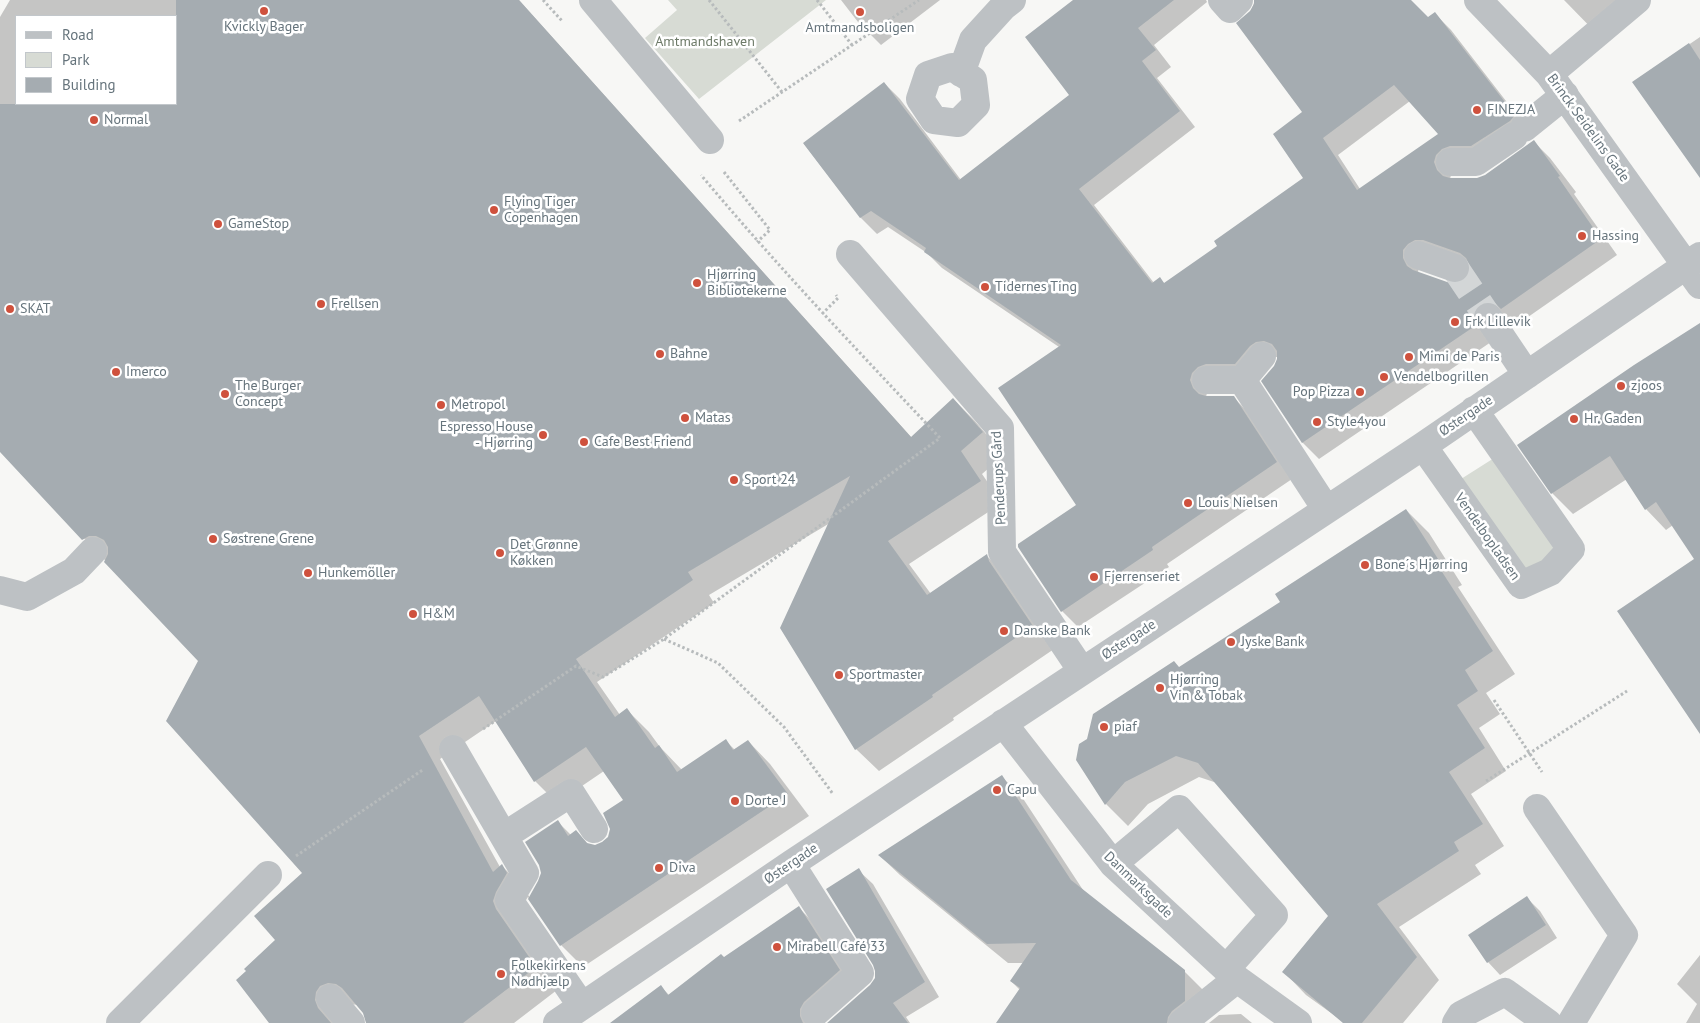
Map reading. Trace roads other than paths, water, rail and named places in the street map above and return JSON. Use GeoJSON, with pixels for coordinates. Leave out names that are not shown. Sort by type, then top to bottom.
{"type":"FeatureCollection","features":[{"type":"Feature","properties":{"kind":"street"},"geometry":{"type":"LineString","coordinates":[[593,0],[710,140]]}},
{"type":"Feature","properties":{"kind":"street"},"geometry":{"type":"LineString","coordinates":[[1222,0],[1230,9],[1239,0]]}},
{"type":"Feature","properties":{"kind":"street","name":"Brinck Seidelins Gade"},"geometry":{"type":"LineString","coordinates":[[1478,0],[1550,74],[1696,269]]}},
{"type":"Feature","properties":{"kind":"street"},"geometry":{"type":"LineString","coordinates":[[1550,74],[1637,0]]}},
{"type":"Feature","properties":{"kind":"street"},"geometry":{"type":"LineString","coordinates":[[961,73],[973,40],[1008,3]]}},
{"type":"Feature","properties":{"kind":"street"},"geometry":{"type":"LineString","coordinates":[[1450,162],[1476,162],[1519,132],[1565,95]]}},
{"type":"Feature","properties":{"kind":"street","name":"Penderups Gård"},"geometry":{"type":"LineString","coordinates":[[850,254],[1000,428],[1002,552],[1082,671]]}},
{"type":"Feature","properties":{"kind":"street"},"geometry":{"type":"LineString","coordinates":[[1418,255],[1455,268]]}},
{"type":"Feature","properties":{"kind":"street","name":"Østergade"},"geometry":{"type":"LineString","coordinates":[[556,1023],[791,864],[1423,446],[1474,410],[1696,269]]}},
{"type":"Feature","properties":{"kind":"street"},"geometry":{"type":"LineString","coordinates":[[1488,317],[1527,375]]}},
{"type":"Feature","properties":{"kind":"street"},"geometry":{"type":"LineString","coordinates":[[1242,380],[1262,356]]}},
{"type":"Feature","properties":{"kind":"street"},"geometry":{"type":"LineString","coordinates":[[1206,380],[1242,380]]}},
{"type":"Feature","properties":{"kind":"street"},"geometry":{"type":"LineString","coordinates":[[1242,380],[1326,509]]}},
{"type":"Feature","properties":{"kind":"street","name":"Vendelbopladsen"},"geometry":{"type":"LineString","coordinates":[[1423,446],[1521,585],[1550,572],[1572,549],[1474,410]]}},
{"type":"Feature","properties":{"kind":"street"},"geometry":{"type":"LineString","coordinates":[[0,590],[27,597],[74,571],[94,551]]}},
{"type":"Feature","properties":{"kind":"street","name":"Danmarksgade"},"geometry":{"type":"LineString","coordinates":[[1003,723],[1112,864],[1232,974],[1298,1023]]}},
{"type":"Feature","properties":{"kind":"street"},"geometry":{"type":"LineString","coordinates":[[453,749],[524,874],[509,900],[581,1006]]}},
{"type":"Feature","properties":{"kind":"street"},"geometry":{"type":"LineString","coordinates":[[504,836],[571,793],[594,829]]}},
{"type":"Feature","properties":{"kind":"street"},"geometry":{"type":"LineString","coordinates":[[1537,808],[1624,935],[1571,1023]]}},
{"type":"Feature","properties":{"kind":"street"},"geometry":{"type":"LineString","coordinates":[[1112,864],[1179,809],[1274,915],[1232,974],[1182,1023]]}},
{"type":"Feature","properties":{"kind":"street"},"geometry":{"type":"LineString","coordinates":[[791,864],[860,974],[815,1013]]}},
{"type":"Feature","properties":{"kind":"street"},"geometry":{"type":"LineString","coordinates":[[120,1023],[268,875]]}},
{"type":"Feature","properties":{"kind":"street"},"geometry":{"type":"LineString","coordinates":[[1456,1023],[1461,1015],[1505,992],[1548,1023]]}},
{"type":"Feature","properties":{"kind":"street"},"geometry":{"type":"LineString","coordinates":[[330,998],[350,1023]]}},
{"type":"Feature","properties":{"kind":"tunnel"},"geometry":{"type":"LineString","coordinates":[[1455,268],[1488,317]]}},
{"type":"Feature","properties":{"kind":"place","name":"Kvickly Bager"},"geometry":{"type":"Point","coordinates":[264,11]}},
{"type":"Feature","properties":{"kind":"place","name":"Amtmandsboligen"},"geometry":{"type":"Point","coordinates":[860,12]}},
{"type":"Feature","properties":{"kind":"place","name":"FINEZJA"},"geometry":{"type":"Point","coordinates":[1477,110]}},
{"type":"Feature","properties":{"kind":"place","name":"Normal"},"geometry":{"type":"Point","coordinates":[94,120]}},
{"type":"Feature","properties":{"kind":"place","name":"Flying Tiger Copenhagen"},"geometry":{"type":"Point","coordinates":[494,210]}},
{"type":"Feature","properties":{"kind":"place","name":"GameStop"},"geometry":{"type":"Point","coordinates":[218,224]}},
{"type":"Feature","properties":{"kind":"place","name":"Hassing"},"geometry":{"type":"Point","coordinates":[1582,236]}},
{"type":"Feature","properties":{"kind":"place","name":"Hjørring Bibliotekerne"},"geometry":{"type":"Point","coordinates":[697,283]}},
{"type":"Feature","properties":{"kind":"place","name":"Tidernes Ting"},"geometry":{"type":"Point","coordinates":[985,287]}},
{"type":"Feature","properties":{"kind":"place","name":"Frellsen"},"geometry":{"type":"Point","coordinates":[321,304]}},
{"type":"Feature","properties":{"kind":"place","name":"SKAT"},"geometry":{"type":"Point","coordinates":[10,309]}},
{"type":"Feature","properties":{"kind":"place","name":"Frk Lillevik"},"geometry":{"type":"Point","coordinates":[1455,322]}},
{"type":"Feature","properties":{"kind":"place","name":"Bahne"},"geometry":{"type":"Point","coordinates":[660,354]}},
{"type":"Feature","properties":{"kind":"place","name":"Mimi de Paris"},"geometry":{"type":"Point","coordinates":[1409,357]}},
{"type":"Feature","properties":{"kind":"place","name":"Imerco"},"geometry":{"type":"Point","coordinates":[116,372]}},
{"type":"Feature","properties":{"kind":"place","name":"Vendelbogrillen"},"geometry":{"type":"Point","coordinates":[1384,377]}},
{"type":"Feature","properties":{"kind":"place","name":"zjoos"},"geometry":{"type":"Point","coordinates":[1621,386]}},
{"type":"Feature","properties":{"kind":"place","name":"Pop Pizza"},"geometry":{"type":"Point","coordinates":[1360,392]}},
{"type":"Feature","properties":{"kind":"place","name":"The Burger Concept"},"geometry":{"type":"Point","coordinates":[225,394]}},
{"type":"Feature","properties":{"kind":"place","name":"Metropol"},"geometry":{"type":"Point","coordinates":[441,405]}},
{"type":"Feature","properties":{"kind":"place","name":"Matas"},"geometry":{"type":"Point","coordinates":[685,418]}},
{"type":"Feature","properties":{"kind":"place","name":"Hr. Gaden"},"geometry":{"type":"Point","coordinates":[1574,419]}},
{"type":"Feature","properties":{"kind":"place","name":"Style4you"},"geometry":{"type":"Point","coordinates":[1317,422]}},
{"type":"Feature","properties":{"kind":"place","name":"Espresso House - Hjørring"},"geometry":{"type":"Point","coordinates":[543,435]}},
{"type":"Feature","properties":{"kind":"place","name":"Cafe Best Friend"},"geometry":{"type":"Point","coordinates":[584,442]}},
{"type":"Feature","properties":{"kind":"place","name":"Sport 24"},"geometry":{"type":"Point","coordinates":[734,480]}},
{"type":"Feature","properties":{"kind":"place","name":"Louis Nielsen"},"geometry":{"type":"Point","coordinates":[1188,503]}},
{"type":"Feature","properties":{"kind":"place","name":"Søstrene Grene"},"geometry":{"type":"Point","coordinates":[213,539]}},
{"type":"Feature","properties":{"kind":"place","name":"Det Grønne Køkken"},"geometry":{"type":"Point","coordinates":[500,553]}},
{"type":"Feature","properties":{"kind":"place","name":"Bone´s Hjørring"},"geometry":{"type":"Point","coordinates":[1365,565]}},
{"type":"Feature","properties":{"kind":"place","name":"Hunkemöller"},"geometry":{"type":"Point","coordinates":[308,573]}},
{"type":"Feature","properties":{"kind":"place","name":"Fjerrenseriet"},"geometry":{"type":"Point","coordinates":[1094,577]}},
{"type":"Feature","properties":{"kind":"place","name":"H&M"},"geometry":{"type":"Point","coordinates":[413,614]}},
{"type":"Feature","properties":{"kind":"place","name":"Danske Bank"},"geometry":{"type":"Point","coordinates":[1004,631]}},
{"type":"Feature","properties":{"kind":"place","name":"Jyske Bank"},"geometry":{"type":"Point","coordinates":[1231,642]}},
{"type":"Feature","properties":{"kind":"place","name":"Sportmaster"},"geometry":{"type":"Point","coordinates":[839,675]}},
{"type":"Feature","properties":{"kind":"place","name":"Hjørring Vin & Tobak"},"geometry":{"type":"Point","coordinates":[1160,688]}},
{"type":"Feature","properties":{"kind":"place","name":"piaf"},"geometry":{"type":"Point","coordinates":[1104,727]}},
{"type":"Feature","properties":{"kind":"place","name":"Capu"},"geometry":{"type":"Point","coordinates":[997,790]}},
{"type":"Feature","properties":{"kind":"place","name":"Dorte J"},"geometry":{"type":"Point","coordinates":[735,801]}},
{"type":"Feature","properties":{"kind":"place","name":"Diva"},"geometry":{"type":"Point","coordinates":[659,868]}},
{"type":"Feature","properties":{"kind":"place","name":"Mirabell Café 33"},"geometry":{"type":"Point","coordinates":[777,947]}},
{"type":"Feature","properties":{"kind":"place","name":"Folkekirkens Nødhjælp"},"geometry":{"type":"Point","coordinates":[501,974]}},
{"type":"Feature","properties":{"kind":"park label","name":"Amtmandshaven"},"geometry":{"type":"Point","coordinates":[705,42]}}]}
